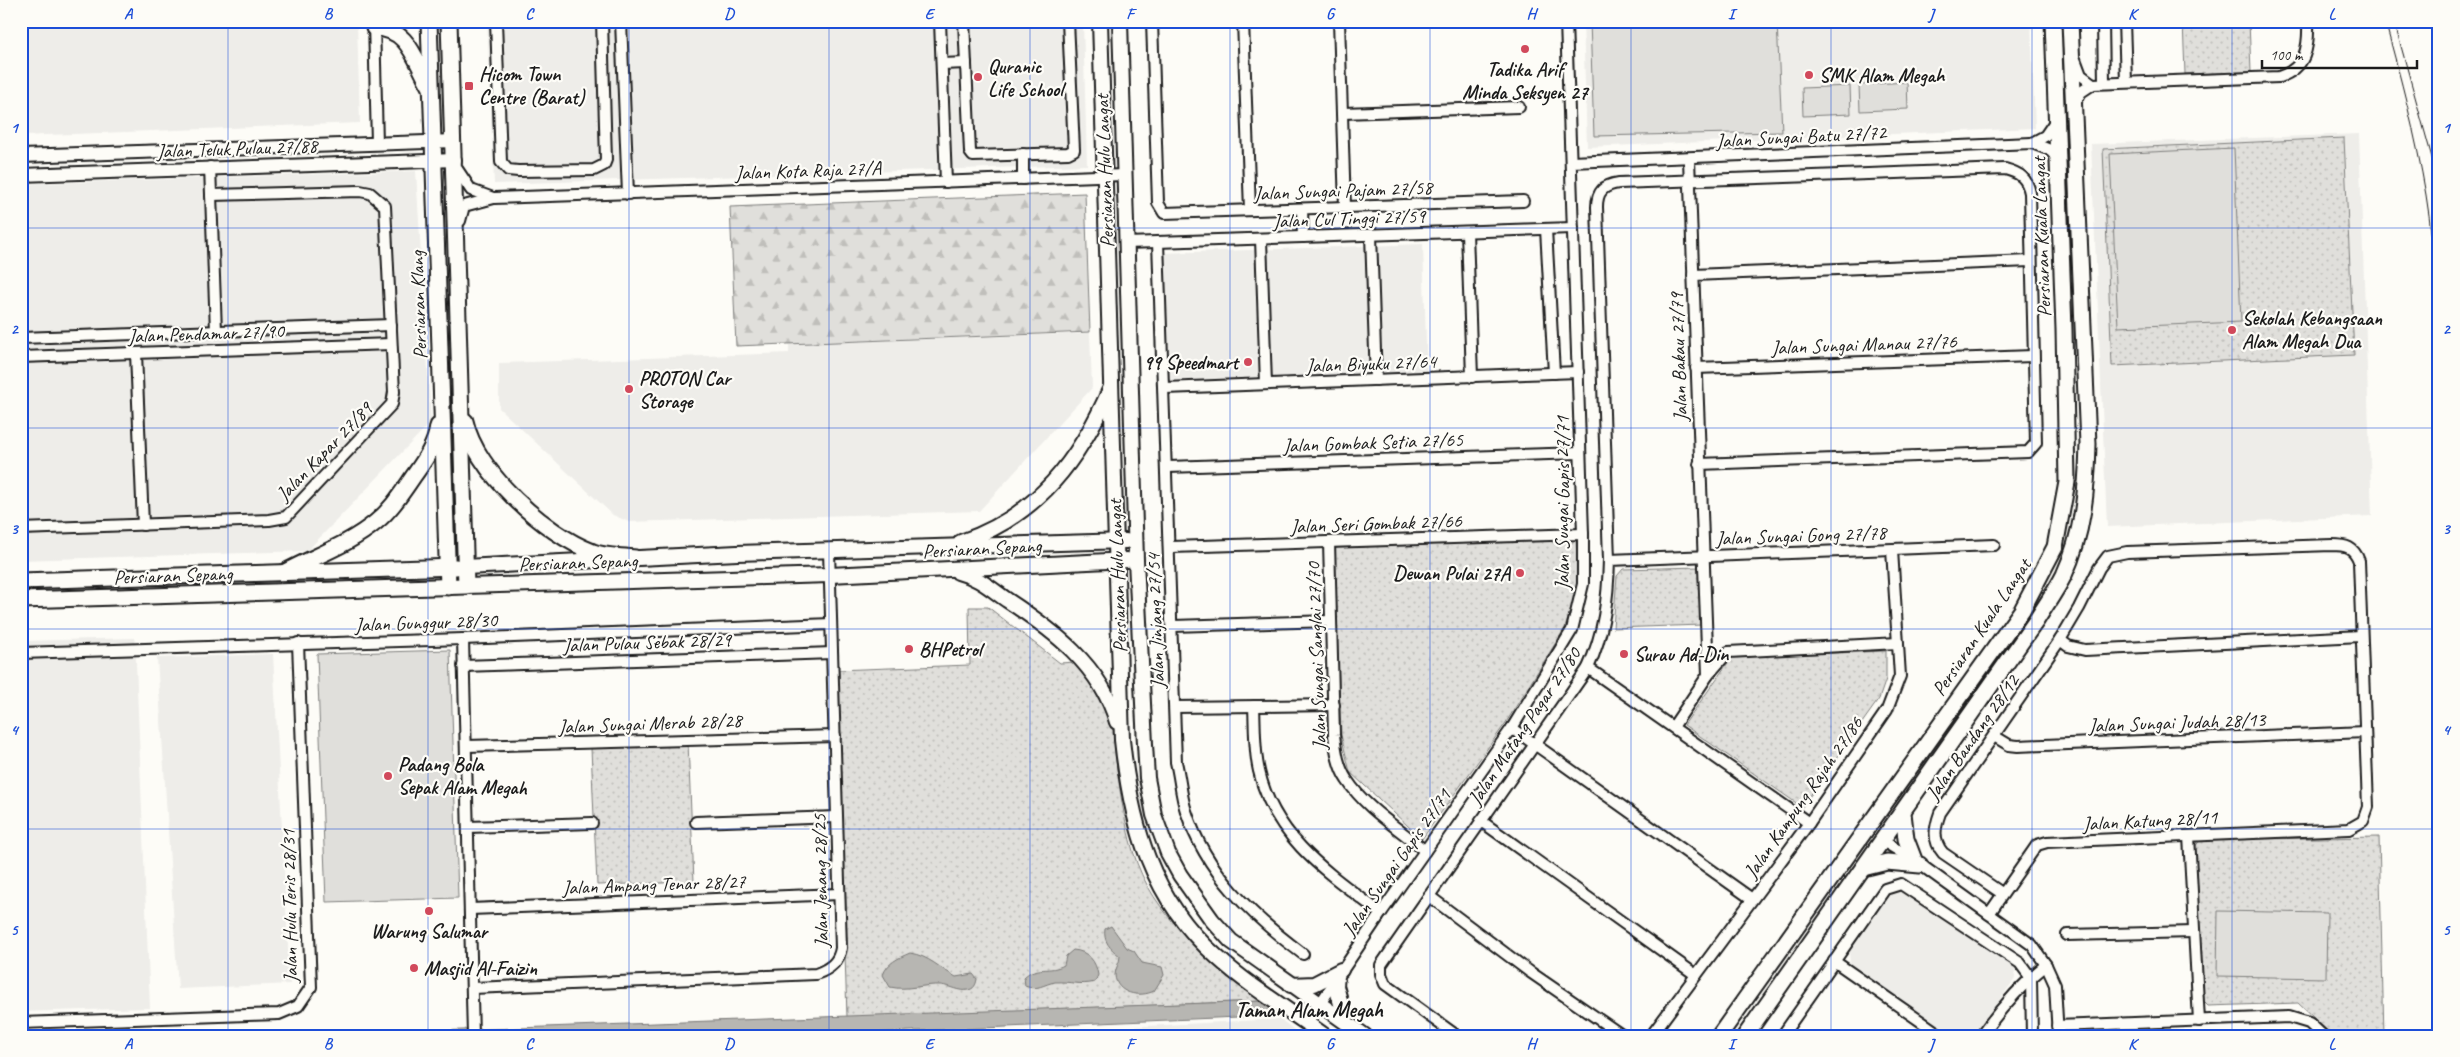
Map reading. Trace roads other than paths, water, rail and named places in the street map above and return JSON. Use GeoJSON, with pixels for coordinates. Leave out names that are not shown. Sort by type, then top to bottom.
{"type":"FeatureCollection","features":[{"type":"Feature","properties":{"kind":"main road","name":"Persiaran Klang"},"geometry":{"type":"LineString","coordinates":[[429,21],[448,586]]}},
{"type":"Feature","properties":{"kind":"main road","name":"Persiaran Klang"},"geometry":{"type":"LineString","coordinates":[[449,21],[455,163],[459,392],[466,586]]}},
{"type":"Feature","properties":{"kind":"main road","name":"Persiaran Hulu Langat"},"geometry":{"type":"LineString","coordinates":[[1100,21],[1122,740],[1127,786],[1137,830],[1160,887],[1191,930],[1217,957],[1325,1036]]}},
{"type":"Feature","properties":{"kind":"main road","name":"Persiaran Hulu Langat"},"geometry":{"type":"LineString","coordinates":[[1120,21],[1135,540],[1147,778],[1160,835],[1180,875],[1212,920],[1231,941],[1365,1036]]}},
{"type":"Feature","properties":{"kind":"main road","name":"Persiaran Kuala Langat"},"geometry":{"type":"LineString","coordinates":[[1720,1036],[1832,875],[2022,610],[2055,547],[2067,482],[2064,329],[2053,21]]}},
{"type":"Feature","properties":{"kind":"main road","name":"Persiaran Kuala Langat"},"geometry":{"type":"LineString","coordinates":[[1745,1036],[2036,621],[2064,575],[2078,537],[2085,499],[2088,444],[2070,21]]}},
{"type":"Feature","properties":{"kind":"main road"},"geometry":{"type":"LineString","coordinates":[[374,24],[397,32],[406,42],[431,87]]}},
{"type":"Feature","properties":{"kind":"main road"},"geometry":{"type":"LineString","coordinates":[[948,546],[991,530],[1020,512],[1048,489],[1073,458],[1100,412],[1112,383]]}},
{"type":"Feature","properties":{"kind":"main road"},"geometry":{"type":"LineString","coordinates":[[459,392],[466,426],[474,444],[498,479],[526,508],[541,521],[594,552],[635,558]]}},
{"type":"Feature","properties":{"kind":"main road"},"geometry":{"type":"LineString","coordinates":[[279,574],[356,536],[388,510],[430,451],[437,436],[442,402]]}},
{"type":"Feature","properties":{"kind":"main road","name":"Persiaran Sepang"},"geometry":{"type":"LineString","coordinates":[[21,581],[447,568],[635,558],[1135,540]]}},
{"type":"Feature","properties":{"kind":"main road","name":"Persiaran Sepang"},"geometry":{"type":"LineString","coordinates":[[21,600],[830,575],[1136,560]]}},
{"type":"Feature","properties":{"kind":"main road"},"geometry":{"type":"LineString","coordinates":[[948,570],[971,575],[985,583],[1041,622],[1063,641],[1102,685],[1114,709],[1122,740]]}},
{"type":"Feature","properties":{"kind":"main road"},"geometry":{"type":"LineString","coordinates":[[177,577],[178,595]]}},
{"type":"Feature","properties":{"kind":"main road"},"geometry":{"type":"LineString","coordinates":[[1832,875],[1846,865],[1866,842],[1877,839],[1883,841],[1882,821],[1904,782],[1906,773]]}},
{"type":"Feature","properties":{"kind":"main road"},"geometry":{"type":"LineString","coordinates":[[1863,868],[1887,862],[1917,862],[1906,839],[1903,813]]}},
{"type":"Feature","properties":{"kind":"main road"},"geometry":{"type":"LineString","coordinates":[[1291,985],[1314,984],[1339,972]]}},
{"type":"Feature","properties":{"kind":"main road"},"geometry":{"type":"LineString","coordinates":[[1339,972],[1336,986],[1346,1022]]}},
{"type":"Feature","properties":{"kind":"street"},"geometry":{"type":"LineString","coordinates":[[496,21],[501,162],[508,170],[594,170],[604,165],[606,160],[602,21]]}},
{"type":"Feature","properties":{"kind":"street"},"geometry":{"type":"LineString","coordinates":[[622,21],[628,194]]}},
{"type":"Feature","properties":{"kind":"street"},"geometry":{"type":"LineString","coordinates":[[940,21],[946,182]]}},
{"type":"Feature","properties":{"kind":"street"},"geometry":{"type":"LineString","coordinates":[[964,21],[970,152],[973,156],[1068,153],[1074,150],[1068,21]]}},
{"type":"Feature","properties":{"kind":"street","name":"Jalan Sungai Pajam 27/58"},"geometry":{"type":"LineString","coordinates":[[1152,21],[1158,202],[1164,213],[1523,200]]}},
{"type":"Feature","properties":{"kind":"street"},"geometry":{"type":"LineString","coordinates":[[1243,21],[1250,210]]}},
{"type":"Feature","properties":{"kind":"street"},"geometry":{"type":"LineString","coordinates":[[1339,21],[1345,207]]}},
{"type":"Feature","properties":{"kind":"street","name":"Jalan Sungai Gapis 27/71"},"geometry":{"type":"LineString","coordinates":[[1307,1022],[1339,972],[1512,728],[1572,630],[1583,584],[1583,534],[1566,21]]}},
{"type":"Feature","properties":{"kind":"street"},"geometry":{"type":"LineString","coordinates":[[2098,83],[2102,21]]}},
{"type":"Feature","properties":{"kind":"street"},"geometry":{"type":"LineString","coordinates":[[2124,21],[2126,82]]}},
{"type":"Feature","properties":{"kind":"street"},"geometry":{"type":"LineString","coordinates":[[2073,109],[2081,92],[2098,83],[2279,77],[2290,73],[2306,57],[2308,21]]}},
{"type":"Feature","properties":{"kind":"street"},"geometry":{"type":"LineString","coordinates":[[374,24],[378,143]]}},
{"type":"Feature","properties":{"kind":"street"},"geometry":{"type":"LineString","coordinates":[[2071,52],[2081,74],[2098,83]]}},
{"type":"Feature","properties":{"kind":"street"},"geometry":{"type":"LineString","coordinates":[[942,64],[966,63]]}},
{"type":"Feature","properties":{"kind":"street"},"geometry":{"type":"LineString","coordinates":[[604,76],[623,75]]}},
{"type":"Feature","properties":{"kind":"street"},"geometry":{"type":"LineString","coordinates":[[1343,114],[1519,108]]}},
{"type":"Feature","properties":{"kind":"street"},"geometry":{"type":"LineString","coordinates":[[2032,143],[2045,136],[2056,119]]}},
{"type":"Feature","properties":{"kind":"street","name":"Jalan Teluk Pulau 27/88"},"geometry":{"type":"LineString","coordinates":[[21,156],[454,141]]}},
{"type":"Feature","properties":{"kind":"street"},"geometry":{"type":"LineString","coordinates":[[2032,143],[2050,150],[2057,158]]}},
{"type":"Feature","properties":{"kind":"street","name":"Jalan Sungai Batu 27/72"},"geometry":{"type":"LineString","coordinates":[[1571,162],[1689,159],[2032,143]]}},
{"type":"Feature","properties":{"kind":"street"},"geometry":{"type":"LineString","coordinates":[[1023,154],[1023,179]]}},
{"type":"Feature","properties":{"kind":"street","name":"Jalan Bakau 27/79"},"geometry":{"type":"LineString","coordinates":[[1689,159],[1702,555],[1708,675]]}},
{"type":"Feature","properties":{"kind":"street","name":"Jalan Teluk Pulau 27/88"},"geometry":{"type":"LineString","coordinates":[[21,175],[433,160],[455,163]]}},
{"type":"Feature","properties":{"kind":"street","name":"Jalan Kota Raja 27/A"},"geometry":{"type":"LineString","coordinates":[[455,163],[471,190],[494,198]]}},
{"type":"Feature","properties":{"kind":"street"},"geometry":{"type":"LineString","coordinates":[[210,167],[216,331]]}},
{"type":"Feature","properties":{"kind":"street","name":"Jalan Matang Pagar 27/80"},"geometry":{"type":"LineString","coordinates":[[1457,1036],[1385,984],[1381,974],[1385,958],[1588,668],[1599,644],[1608,598],[1609,560],[1597,197],[1601,189],[1609,184],[2005,169],[2016,172],[2028,184],[2030,261]]}},
{"type":"Feature","properties":{"kind":"street","name":"Jalan Kota Raja 27/A"},"geometry":{"type":"LineString","coordinates":[[456,242],[464,206],[494,198],[1124,176]]}},
{"type":"Feature","properties":{"kind":"street","name":"Jalan Kapar 27/89"},"geometry":{"type":"LineString","coordinates":[[21,529],[269,520],[286,517],[392,404],[394,392],[386,206],[370,193],[360,191],[211,195]]}},
{"type":"Feature","properties":{"kind":"street"},"geometry":{"type":"LineString","coordinates":[[1302,209],[1303,237]]}},
{"type":"Feature","properties":{"kind":"street","name":"Jalan Cul Tinggi 27/59"},"geometry":{"type":"LineString","coordinates":[[1126,243],[1573,228]]}},
{"type":"Feature","properties":{"kind":"street"},"geometry":{"type":"LineString","coordinates":[[1546,229],[1554,374]]}},
{"type":"Feature","properties":{"kind":"street"},"geometry":{"type":"LineString","coordinates":[[1467,232],[1472,376]]}},
{"type":"Feature","properties":{"kind":"street"},"geometry":{"type":"LineString","coordinates":[[1371,235],[1376,380]]}},
{"type":"Feature","properties":{"kind":"street"},"geometry":{"type":"LineString","coordinates":[[1261,239],[1266,384]]}},
{"type":"Feature","properties":{"kind":"street","name":"Jalan Jinjang 27/54"},"geometry":{"type":"LineString","coordinates":[[1158,242],[1171,547],[1176,762],[1186,811],[1205,852],[1236,897],[1267,927],[1303,954]]}},
{"type":"Feature","properties":{"kind":"street"},"geometry":{"type":"LineString","coordinates":[[1693,275],[2030,261],[2036,443],[2028,452],[1699,464]]}},
{"type":"Feature","properties":{"kind":"street","name":"Jalan Pendamar 27/90"},"geometry":{"type":"LineString","coordinates":[[21,338],[391,324]]}},
{"type":"Feature","properties":{"kind":"street","name":"Jalan Pendamar 27/90"},"geometry":{"type":"LineString","coordinates":[[21,357],[392,344]]}},
{"type":"Feature","properties":{"kind":"street"},"geometry":{"type":"LineString","coordinates":[[136,353],[143,525]]}},
{"type":"Feature","properties":{"kind":"street","name":"Jalan Sungai Manau 27/76"},"geometry":{"type":"LineString","coordinates":[[1696,368],[2033,356]]}},
{"type":"Feature","properties":{"kind":"street","name":"Jalan Biyuku 27/64"},"geometry":{"type":"LineString","coordinates":[[1165,388],[1578,372]]}},
{"type":"Feature","properties":{"kind":"street","name":"Jalan Gombak Setia 27/65"},"geometry":{"type":"LineString","coordinates":[[1168,467],[1580,453]]}},
{"type":"Feature","properties":{"kind":"street","name":"Jalan Seri Gombak 27/66"},"geometry":{"type":"LineString","coordinates":[[1171,547],[1583,534]]}},
{"type":"Feature","properties":{"kind":"street","name":"Jalan Sungai Sanglai 27/70"},"geometry":{"type":"LineString","coordinates":[[1329,542],[1334,735],[1338,760],[1347,780],[1365,801],[1426,851]]}},
{"type":"Feature","properties":{"kind":"street","name":"Jalan Sungai Gong 27/78"},"geometry":{"type":"LineString","coordinates":[[1609,560],[1994,545]]}},
{"type":"Feature","properties":{"kind":"street","name":"Jalan Bandang 28/12"},"geometry":{"type":"LineString","coordinates":[[2003,894],[1943,853],[1937,846],[1935,838],[1940,813],[2060,640],[2080,608],[2103,561],[2108,556],[2117,552],[2332,545],[2350,547],[2356,553],[2359,561],[2361,636]]}},
{"type":"Feature","properties":{"kind":"street","name":"Jalan Kampung Rajah 27/86"},"geometry":{"type":"LineString","coordinates":[[1651,1036],[1809,823],[1886,710],[1900,676],[1892,550]]}},
{"type":"Feature","properties":{"kind":"street","name":"Jalan Jenang 28/25"},"geometry":{"type":"LineString","coordinates":[[472,988],[816,974],[832,967],[840,955],[829,551]]}},
{"type":"Feature","properties":{"kind":"street"},"geometry":{"type":"LineString","coordinates":[[1173,626],[1331,621]]}},
{"type":"Feature","properties":{"kind":"street","name":"Jalan Gunggur 28/30"},"geometry":{"type":"LineString","coordinates":[[21,653],[463,639],[831,624]]}},
{"type":"Feature","properties":{"kind":"street"},"geometry":{"type":"LineString","coordinates":[[2060,640],[2068,646],[2085,650],[2361,636],[2365,732]]}},
{"type":"Feature","properties":{"kind":"street"},"geometry":{"type":"LineString","coordinates":[[463,639],[473,1036]]}},
{"type":"Feature","properties":{"kind":"street","name":"Jalan Hulu Teris 28/31"},"geometry":{"type":"LineString","coordinates":[[21,1022],[279,1014],[298,1006],[311,987],[298,643]]}},
{"type":"Feature","properties":{"kind":"street"},"geometry":{"type":"LineString","coordinates":[[1673,727],[1708,675],[1728,652],[1898,643]]}},
{"type":"Feature","properties":{"kind":"street","name":"Jalan Pulau Sebak 28/29"},"geometry":{"type":"LineString","coordinates":[[463,666],[832,653]]}},
{"type":"Feature","properties":{"kind":"street"},"geometry":{"type":"LineString","coordinates":[[1588,668],[1809,823]]}},
{"type":"Feature","properties":{"kind":"street"},"geometry":{"type":"LineString","coordinates":[[1175,708],[1334,705]]}},
{"type":"Feature","properties":{"kind":"street"},"geometry":{"type":"LineString","coordinates":[[1254,706],[1258,770],[1265,792],[1281,825],[1316,864],[1381,913]]}},
{"type":"Feature","properties":{"kind":"street"},"geometry":{"type":"LineString","coordinates":[[1512,728],[1752,899]]}},
{"type":"Feature","properties":{"kind":"street","name":"Jalan Sungai Judah 28/13"},"geometry":{"type":"LineString","coordinates":[[1994,736],[2000,741],[2018,746],[2365,732]]}},
{"type":"Feature","properties":{"kind":"street","name":"Jalan Katung 28/11"},"geometry":{"type":"LineString","coordinates":[[1989,914],[2037,845],[2046,842],[2349,829],[2363,820],[2368,807],[2365,732]]}},
{"type":"Feature","properties":{"kind":"street","name":"Jalan Sungai Merab 28/28"},"geometry":{"type":"LineString","coordinates":[[466,746],[834,736]]}},
{"type":"Feature","properties":{"kind":"street"},"geometry":{"type":"LineString","coordinates":[[696,822],[837,817]]}},
{"type":"Feature","properties":{"kind":"street"},"geometry":{"type":"LineString","coordinates":[[1481,821],[1696,975]]}},
{"type":"Feature","properties":{"kind":"street"},"geometry":{"type":"LineString","coordinates":[[468,827],[592,823]]}},
{"type":"Feature","properties":{"kind":"street"},"geometry":{"type":"LineString","coordinates":[[2189,836],[2198,1021]]}},
{"type":"Feature","properties":{"kind":"street"},"geometry":{"type":"LineString","coordinates":[[1883,841],[1917,862],[2032,945],[2046,966],[2055,985],[2057,1031],[2198,1021],[2290,1017],[2309,1023],[2323,1036]]}},
{"type":"Feature","properties":{"kind":"street"},"geometry":{"type":"LineString","coordinates":[[1782,1036],[1885,889],[1901,884],[1908,886],[2020,963],[2031,978],[2032,1036]]}},
{"type":"Feature","properties":{"kind":"street","name":"Jalan Ampang Tenar 28/27"},"geometry":{"type":"LineString","coordinates":[[470,908],[839,894]]}},
{"type":"Feature","properties":{"kind":"street"},"geometry":{"type":"LineString","coordinates":[[1429,896],[1530,972],[1623,1036]]}},
{"type":"Feature","properties":{"kind":"street"},"geometry":{"type":"LineString","coordinates":[[2067,935],[2194,932]]}},
{"type":"Feature","properties":{"kind":"street"},"geometry":{"type":"LineString","coordinates":[[1834,961],[1942,1036]]}},
{"type":"Feature","properties":{"kind":"street"},"geometry":{"type":"LineString","coordinates":[[1981,1036],[1997,1013],[2031,978],[2046,966]]}},
{"type":"Feature","properties":{"kind":"tram line"},"geometry":{"type":"LineString","coordinates":[[2385,21],[2408,108],[2426,195],[2434,257],[2439,361]]}},
{"type":"Feature","properties":{"kind":"tram line"},"geometry":{"type":"LineString","coordinates":[[2394,21],[2439,183]]}},
{"type":"Feature","properties":{"kind":"place","name":"Tadika Arif Minda Seksyen 27"},"geometry":{"type":"Point","coordinates":[1525,49]}},
{"type":"Feature","properties":{"kind":"place","name":"SMK Alam Megah"},"geometry":{"type":"Point","coordinates":[1809,75]}},
{"type":"Feature","properties":{"kind":"place","name":"Quranic Life School"},"geometry":{"type":"Point","coordinates":[978,77]}},
{"type":"Feature","properties":{"kind":"place","name":"Hicom Town Centre (Barat)"},"geometry":{"type":"Point","coordinates":[469,86]}},
{"type":"Feature","properties":{"kind":"place","name":"Sekolah Kebangsaan Alam Megah Dua"},"geometry":{"type":"Point","coordinates":[2232,330]}},
{"type":"Feature","properties":{"kind":"place","name":"99 Speedmart"},"geometry":{"type":"Point","coordinates":[1248,362]}},
{"type":"Feature","properties":{"kind":"place","name":"PROTON Car Storage"},"geometry":{"type":"Point","coordinates":[629,389]}},
{"type":"Feature","properties":{"kind":"place","name":"Dewan Pulai 27A"},"geometry":{"type":"Point","coordinates":[1520,573]}},
{"type":"Feature","properties":{"kind":"place","name":"BHPetrol"},"geometry":{"type":"Point","coordinates":[909,649]}},
{"type":"Feature","properties":{"kind":"place","name":"Surau Ad-Din"},"geometry":{"type":"Point","coordinates":[1624,654]}},
{"type":"Feature","properties":{"kind":"place","name":"Padang Bola Sepak Alam Megah"},"geometry":{"type":"Point","coordinates":[388,776]}},
{"type":"Feature","properties":{"kind":"place","name":"Warung Salumar"},"geometry":{"type":"Point","coordinates":[429,911]}},
{"type":"Feature","properties":{"kind":"place","name":"Masjid Al-Faizin"},"geometry":{"type":"Point","coordinates":[414,968]}},
{"type":"Feature","properties":{"kind":"district","name":"Taman Alam Megah"},"geometry":{"type":"Point","coordinates":[1309,1009]}}]}
